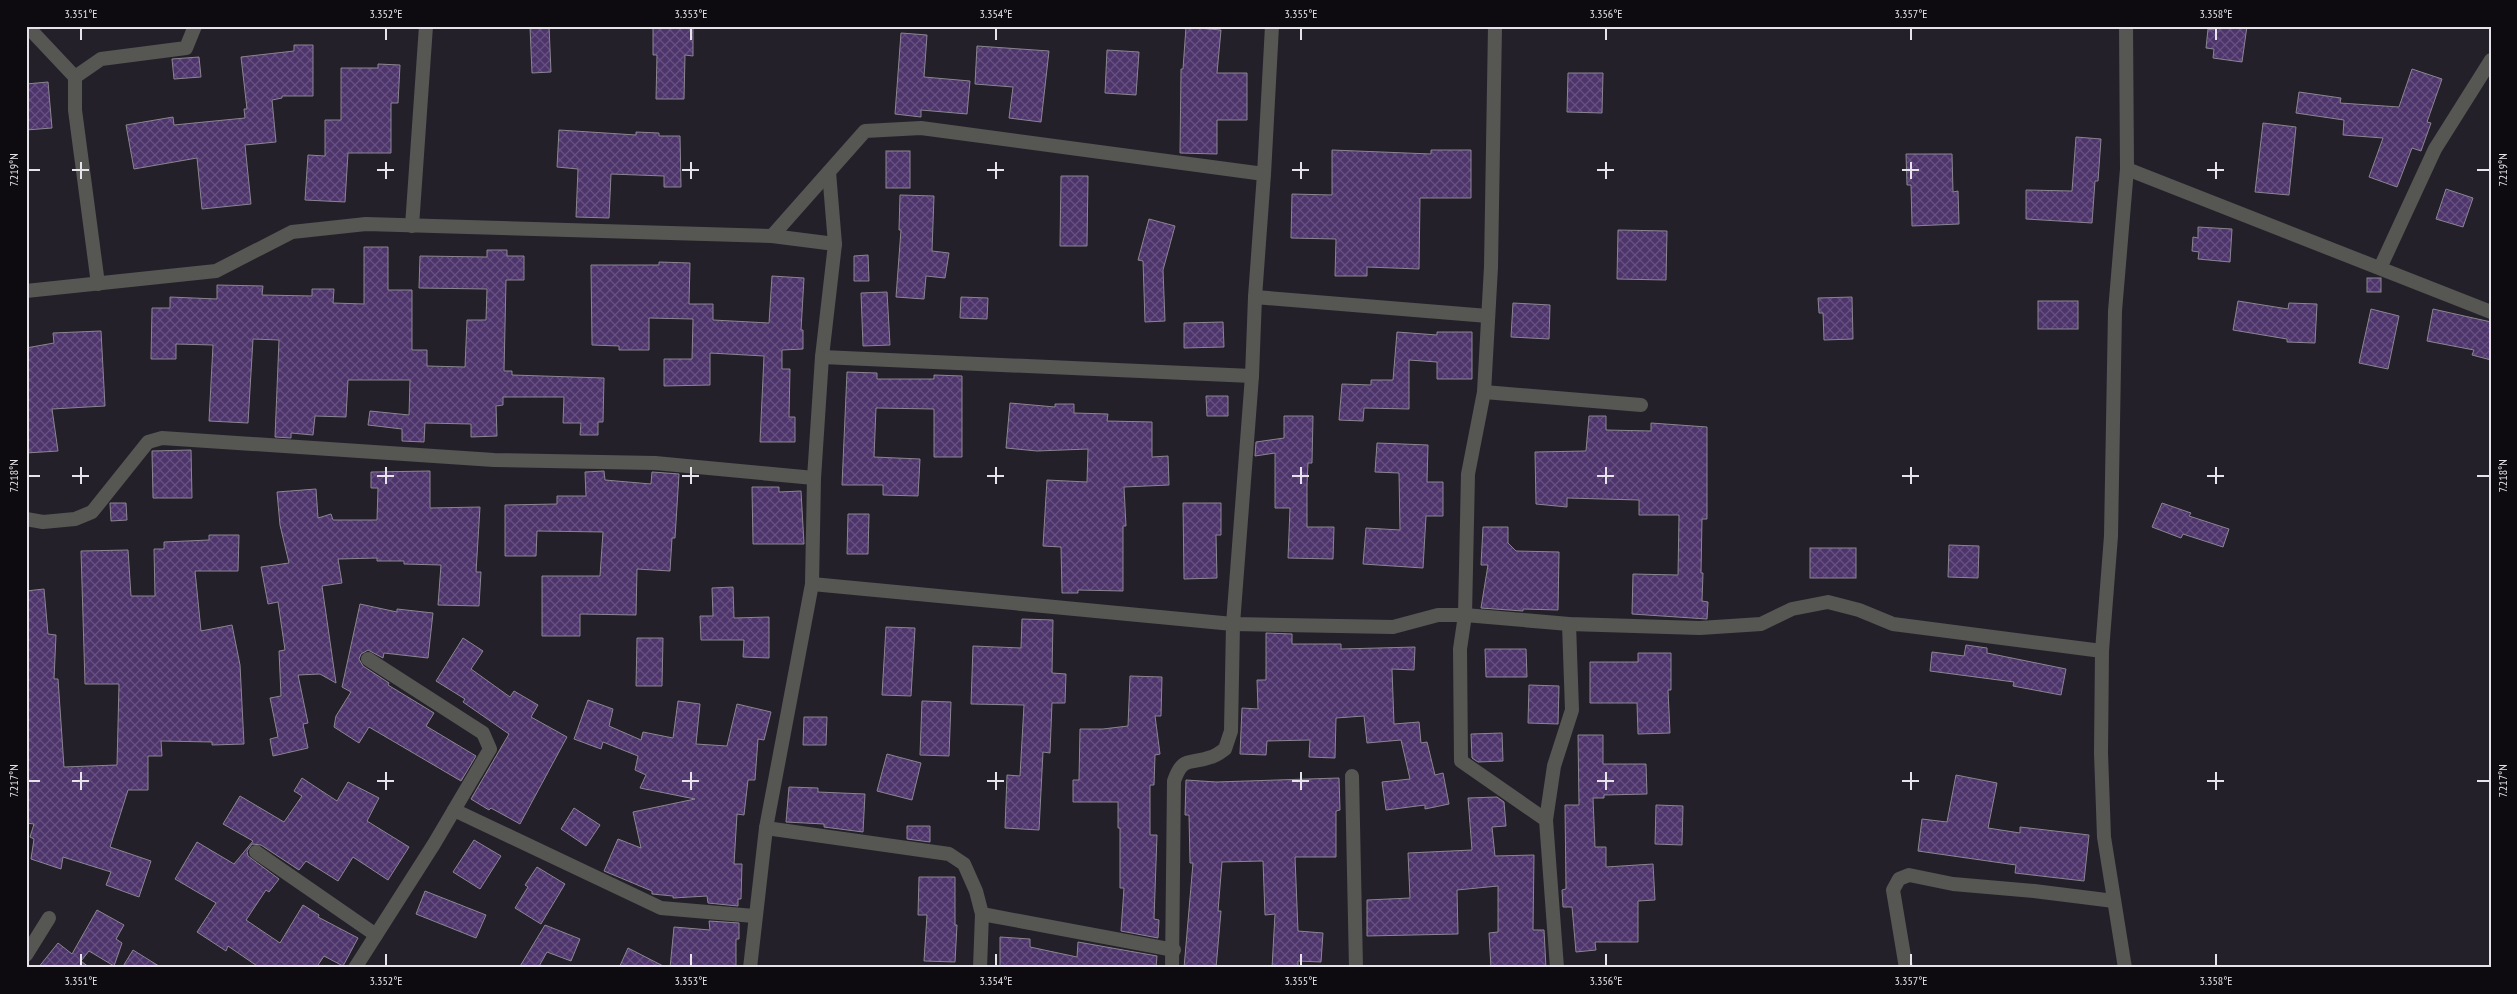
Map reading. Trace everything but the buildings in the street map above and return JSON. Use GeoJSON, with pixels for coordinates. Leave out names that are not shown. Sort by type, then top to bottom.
{"type":"FeatureCollection","features":[{"type":"Feature","properties":{"kind":"street"},"geometry":{"type":"LineString","coordinates":[[27,26],[75,78],[75,110],[98,284]]}},
{"type":"Feature","properties":{"kind":"street"},"geometry":{"type":"LineString","coordinates":[[75,78],[101,60],[186,48],[195,26]]}},
{"type":"Feature","properties":{"kind":"street"},"geometry":{"type":"LineString","coordinates":[[412,226],[426,26]]}},
{"type":"Feature","properties":{"kind":"street"},"geometry":{"type":"LineString","coordinates":[[1172,968],[1174,950],[1174,781],[1179,767],[1190,760],[1211,758],[1225,749],[1231,731],[1233,624],[1252,376],[1255,297],[1272,26]]}},
{"type":"Feature","properties":{"kind":"street"},"geometry":{"type":"LineString","coordinates":[[1495,26],[1488,316],[1484,392],[1468,474],[1465,615],[1460,649],[1461,761],[1546,820]]}},
{"type":"Feature","properties":{"kind":"street"},"geometry":{"type":"LineString","coordinates":[[2125,968],[2104,837],[2101,753],[2102,651],[2111,536],[2115,311],[2126,169],[2126,26]]}},
{"type":"Feature","properties":{"kind":"street"},"geometry":{"type":"LineString","coordinates":[[2380,268],[2435,149],[2491,60]]}},
{"type":"Feature","properties":{"kind":"street"},"geometry":{"type":"LineString","coordinates":[[772,236],[865,131],[921,128],[1264,174]]}},
{"type":"Feature","properties":{"kind":"street"},"geometry":{"type":"LineString","coordinates":[[2126,169],[2491,312]]}},
{"type":"Feature","properties":{"kind":"street"},"geometry":{"type":"LineString","coordinates":[[750,968],[754,916],[766,828],[812,584],[814,478],[822,357],[835,244],[829,172]]}},
{"type":"Feature","properties":{"kind":"street"},"geometry":{"type":"LineString","coordinates":[[26,291],[216,271],[292,232],[366,224],[772,236],[835,244]]}},
{"type":"Feature","properties":{"kind":"street"},"geometry":{"type":"LineString","coordinates":[[1255,297],[1488,316]]}},
{"type":"Feature","properties":{"kind":"street"},"geometry":{"type":"LineString","coordinates":[[822,357],[1252,376]]}},
{"type":"Feature","properties":{"kind":"street"},"geometry":{"type":"LineString","coordinates":[[1484,392],[1641,404]]}},
{"type":"Feature","properties":{"kind":"street"},"geometry":{"type":"LineString","coordinates":[[26,519],[43,522],[75,519],[92,512],[148,442],[162,438],[494,460],[655,464],[814,478]]}},
{"type":"Feature","properties":{"kind":"street"},"geometry":{"type":"LineString","coordinates":[[812,584],[1233,624],[1393,627],[1438,615],[1465,615],[1569,624],[1700,628],[1762,624],[1792,609],[1828,602],[1859,610],[1893,624],[2102,651]]}},
{"type":"Feature","properties":{"kind":"street"},"geometry":{"type":"LineString","coordinates":[[1557,968],[1546,820],[1554,766],[1572,710],[1569,624]]}},
{"type":"Feature","properties":{"kind":"street"},"geometry":{"type":"LineString","coordinates":[[355,968],[490,749],[488,740],[483,733],[368,659]]}},
{"type":"Feature","properties":{"kind":"street"},"geometry":{"type":"LineString","coordinates":[[1352,776],[1356,968]]}},
{"type":"Feature","properties":{"kind":"street"},"geometry":{"type":"LineString","coordinates":[[454,810],[661,908],[754,916]]}},
{"type":"Feature","properties":{"kind":"street"},"geometry":{"type":"LineString","coordinates":[[766,828],[949,854],[964,864],[976,891],[982,914],[980,968]]}},
{"type":"Feature","properties":{"kind":"street"},"geometry":{"type":"LineString","coordinates":[[256,852],[376,935]]}},
{"type":"Feature","properties":{"kind":"street"},"geometry":{"type":"LineString","coordinates":[[1906,968],[1893,890],[1899,879],[1909,874],[1953,884],[2034,891],[2114,901]]}},
{"type":"Feature","properties":{"kind":"street"},"geometry":{"type":"LineString","coordinates":[[982,914],[1174,950]]}},
{"type":"Feature","properties":{"kind":"street"},"geometry":{"type":"LineString","coordinates":[[26,955],[49,918]]}}]}
